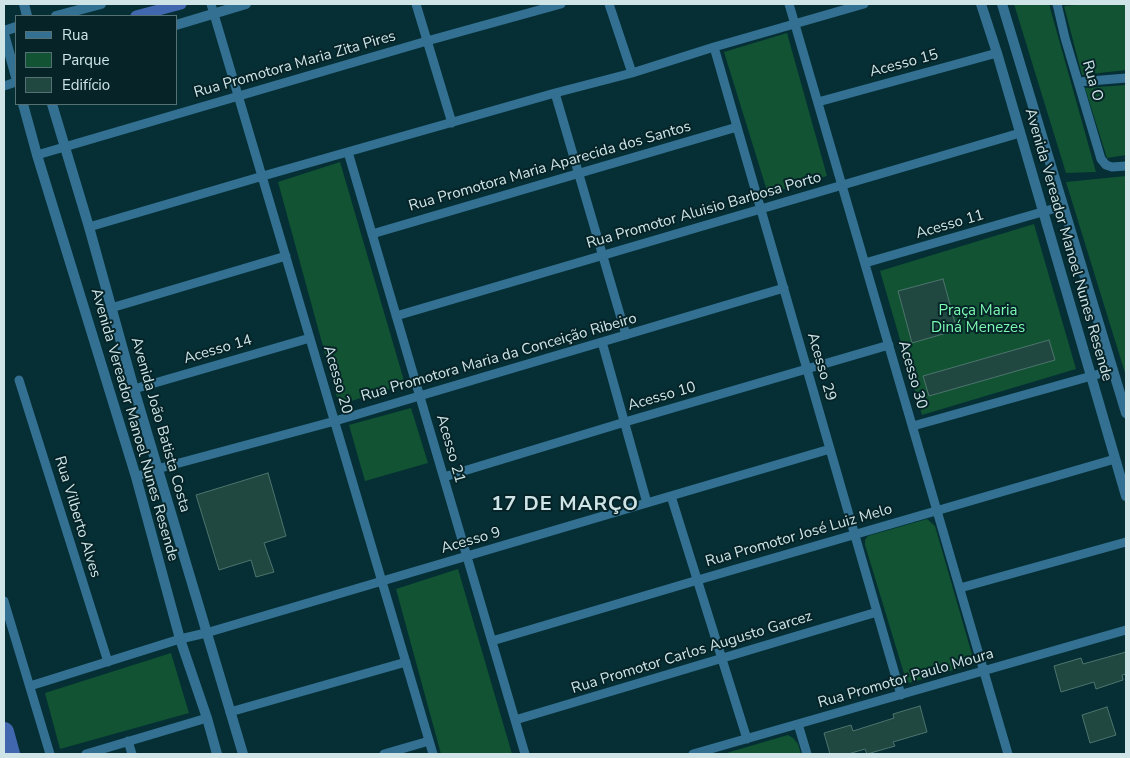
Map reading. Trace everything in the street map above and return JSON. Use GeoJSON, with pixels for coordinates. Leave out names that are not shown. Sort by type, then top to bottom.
{"type":"FeatureCollection","features":[{"type":"Feature","properties":{"kind":"street"},"geometry":{"type":"LineString","coordinates":[[60,15],[101,4]]}},
{"type":"Feature","properties":{"kind":"street"},"geometry":{"type":"LineString","coordinates":[[178,24],[213,8],[246,4]]}},
{"type":"Feature","properties":{"kind":"street"},"geometry":{"type":"LineString","coordinates":[[416,4],[452,123]]}},
{"type":"Feature","properties":{"kind":"street","name":"Rua Promotora Maria Zita Pires"},"geometry":{"type":"LineString","coordinates":[[37,154],[561,4]]}},
{"type":"Feature","properties":{"kind":"street"},"geometry":{"type":"LineString","coordinates":[[609,4],[632,73]]}},
{"type":"Feature","properties":{"kind":"street","name":"Acesso 30"},"geometry":{"type":"LineString","coordinates":[[789,4],[1008,754]]}},
{"type":"Feature","properties":{"kind":"street"},"geometry":{"type":"LineString","coordinates":[[90,227],[262,176],[632,73],[714,47],[864,4]]}},
{"type":"Feature","properties":{"kind":"street","name":"Avenida Vereador Manoel Nunes Resende"},"geometry":{"type":"LineString","coordinates":[[981,4],[1044,212],[1115,459],[1123,469],[1126,496]]}},
{"type":"Feature","properties":{"kind":"street","name":"Avenida Vereador Manoel Nunes Resende"},"geometry":{"type":"LineString","coordinates":[[1002,4],[1126,413]]}},
{"type":"Feature","properties":{"kind":"street","name":"Rua O"},"geometry":{"type":"LineString","coordinates":[[1057,4],[1065,38],[1101,159],[1106,164],[1115,168],[1126,166]]}},
{"type":"Feature","properties":{"kind":"street","name":"Acesso 20"},"geometry":{"type":"LineString","coordinates":[[213,8],[433,754]]}},
{"type":"Feature","properties":{"kind":"street"},"geometry":{"type":"LineString","coordinates":[[4,32],[15,72]]}},
{"type":"Feature","properties":{"kind":"street","name":"Acesso 29"},"geometry":{"type":"LineString","coordinates":[[714,47],[901,695]]}},
{"type":"Feature","properties":{"kind":"street","name":"Acesso 15"},"geometry":{"type":"LineString","coordinates":[[818,102],[997,53]]}},
{"type":"Feature","properties":{"kind":"street"},"geometry":{"type":"LineString","coordinates":[[4,86],[15,77]]}},
{"type":"Feature","properties":{"kind":"street"},"geometry":{"type":"LineString","coordinates":[[1078,82],[1126,78]]}},
{"type":"Feature","properties":{"kind":"street"},"geometry":{"type":"LineString","coordinates":[[555,93],[626,335]]}},
{"type":"Feature","properties":{"kind":"street","name":"Avenida Vereador Manoel Nunes Resende"},"geometry":{"type":"LineString","coordinates":[[23,105],[136,477],[180,639],[207,718],[217,754]]}},
{"type":"Feature","properties":{"kind":"street","name":"Avenida João Batista Costa"},"geometry":{"type":"LineString","coordinates":[[52,105],[90,227],[157,469],[243,754]]}},
{"type":"Feature","properties":{"kind":"street","name":"Rua Promotora Maria Aparecida dos Santos"},"geometry":{"type":"LineString","coordinates":[[372,234],[737,127]]}},
{"type":"Feature","properties":{"kind":"street","name":"Rua Promotor Aluisio Barbosa Porto"},"geometry":{"type":"LineString","coordinates":[[396,316],[1020,133]]}},
{"type":"Feature","properties":{"kind":"street","name":"Acesso 21"},"geometry":{"type":"LineString","coordinates":[[348,152],[526,754]]}},
{"type":"Feature","properties":{"kind":"street","name":"Acesso 11"},"geometry":{"type":"LineString","coordinates":[[865,263],[1064,206]]}},
{"type":"Feature","properties":{"kind":"street"},"geometry":{"type":"LineString","coordinates":[[111,308],[286,256]]}},
{"type":"Feature","properties":{"kind":"street","name":"Rua Promotora Maria da Conceição Ribeiro"},"geometry":{"type":"LineString","coordinates":[[136,477],[157,469],[420,396],[784,288]]}},
{"type":"Feature","properties":{"kind":"street","name":"Acesso 14"},"geometry":{"type":"LineString","coordinates":[[134,389],[310,338]]}},
{"type":"Feature","properties":{"kind":"street"},"geometry":{"type":"LineString","coordinates":[[602,342],[647,503]]}},
{"type":"Feature","properties":{"kind":"street","name":"Acesso 10"},"geometry":{"type":"LineString","coordinates":[[444,477],[624,422],[889,345]]}},
{"type":"Feature","properties":{"kind":"street"},"geometry":{"type":"LineString","coordinates":[[913,426],[1113,370]]}},
{"type":"Feature","properties":{"kind":"street","name":"Rua Vilberto Alves"},"geometry":{"type":"LineString","coordinates":[[20,380],[108,662]]}},
{"type":"Feature","properties":{"kind":"street","name":"Acesso 9"},"geometry":{"type":"LineString","coordinates":[[30,686],[180,639],[206,633],[830,449]]}},
{"type":"Feature","properties":{"kind":"street","name":"Rua Promotor José Luiz Melo"},"geometry":{"type":"LineString","coordinates":[[492,641],[1115,459]]}},
{"type":"Feature","properties":{"kind":"street"},"geometry":{"type":"LineString","coordinates":[[672,496],[747,739]]}},
{"type":"Feature","properties":{"kind":"street"},"geometry":{"type":"LineString","coordinates":[[960,588],[1126,542]]}},
{"type":"Feature","properties":{"kind":"street"},"geometry":{"type":"LineString","coordinates":[[4,601],[50,754]]}},
{"type":"Feature","properties":{"kind":"street","name":"Rua Promotor Carlos Augusto Garcez"},"geometry":{"type":"LineString","coordinates":[[515,720],[878,612]]}},
{"type":"Feature","properties":{"kind":"street","name":"Rua Promotor Paulo Moura"},"geometry":{"type":"LineString","coordinates":[[693,754],[1126,630]]}},
{"type":"Feature","properties":{"kind":"street"},"geometry":{"type":"LineString","coordinates":[[230,712],[406,662]]}},
{"type":"Feature","properties":{"kind":"street"},"geometry":{"type":"LineString","coordinates":[[86,754],[207,718]]}},
{"type":"Feature","properties":{"kind":"street"},"geometry":{"type":"LineString","coordinates":[[798,724],[807,754]]}},
{"type":"Feature","properties":{"kind":"street"},"geometry":{"type":"LineString","coordinates":[[128,741],[132,754]]}},
{"type":"Feature","properties":{"kind":"street"},"geometry":{"type":"LineString","coordinates":[[384,754],[429,741]]}},
{"type":"Feature","properties":{"kind":"green space"},"geometry":{"type":"Polygon","coordinates":[[[1014,4],[1049,4],[1096,172],[1066,173],[1014,4]]]}},
{"type":"Feature","properties":{"kind":"green space"},"geometry":{"type":"Polygon","coordinates":[[[1126,4],[1126,70],[1082,75],[1064,6],[1126,4]]]}},
{"type":"Feature","properties":{"kind":"green space"},"geometry":{"type":"Polygon","coordinates":[[[787,33],[827,176],[768,194],[724,52],[787,33]]]}},
{"type":"Feature","properties":{"kind":"green space"},"geometry":{"type":"Polygon","coordinates":[[[1126,85],[1126,155],[1107,158],[1085,88],[1126,85]]]}},
{"type":"Feature","properties":{"kind":"green space"},"geometry":{"type":"Polygon","coordinates":[[[340,162],[405,384],[339,405],[278,182],[340,162]]]}},
{"type":"Feature","properties":{"kind":"green space"},"geometry":{"type":"Polygon","coordinates":[[[1126,176],[1126,376],[1066,182],[1126,176]]]}},
{"type":"Feature","properties":{"kind":"green space","name":"Praça Maria Diná Menezes"},"geometry":{"type":"Polygon","coordinates":[[[1034,224],[1076,369],[922,415],[880,271],[1034,224]]]}},
{"type":"Feature","properties":{"kind":"green space"},"geometry":{"type":"Polygon","coordinates":[[[411,408],[428,463],[365,481],[349,425],[411,408]]]}},
{"type":"Feature","properties":{"kind":"green space"},"geometry":{"type":"Polygon","coordinates":[[[927,519],[935,526],[974,663],[909,683],[906,680],[865,540],[868,536],[927,519]]]}},
{"type":"Feature","properties":{"kind":"green space"},"geometry":{"type":"Polygon","coordinates":[[[458,569],[512,754],[441,754],[396,589],[458,569]]]}},
{"type":"Feature","properties":{"kind":"green space"},"geometry":{"type":"Polygon","coordinates":[[[171,653],[189,713],[60,749],[45,693],[171,653]]]}},
{"type":"Feature","properties":{"kind":"green space"},"geometry":{"type":"Polygon","coordinates":[[[788,735],[798,744],[801,754],[723,754],[788,735]]]}},
{"type":"Feature","properties":{"kind":"building"},"geometry":{"type":"Polygon","coordinates":[[[943,279],[957,330],[912,343],[898,291],[943,279]]]}},
{"type":"Feature","properties":{"kind":"building"},"geometry":{"type":"Polygon","coordinates":[[[1049,340],[1055,360],[929,396],[923,376],[1049,340]]]}},
{"type":"Feature","properties":{"kind":"building"},"geometry":{"type":"Polygon","coordinates":[[[268,473],[286,536],[264,543],[274,572],[256,577],[251,560],[219,570],[196,495],[268,473]]]}},
{"type":"Feature","properties":{"kind":"building"},"geometry":{"type":"Polygon","coordinates":[[[1126,652],[1126,674],[1122,675],[1123,680],[1096,689],[1094,682],[1061,692],[1054,666],[1081,658],[1083,664],[1126,652]]]}},
{"type":"Feature","properties":{"kind":"building"},"geometry":{"type":"Polygon","coordinates":[[[920,706],[927,732],[893,742],[895,746],[867,754],[865,749],[848,754],[830,754],[824,733],[851,725],[853,731],[894,718],[893,714],[920,706]]]}},
{"type":"Feature","properties":{"kind":"building"},"geometry":{"type":"Polygon","coordinates":[[[1107,707],[1116,735],[1090,743],[1082,715],[1107,707]]]}},
{"type":"Feature","properties":{"kind":"waterway"},"geometry":{"type":"LineString","coordinates":[[140,15],[181,4]]}},
{"type":"Feature","properties":{"kind":"waterway"},"geometry":{"type":"LineString","coordinates":[[4,732],[10,754]]}},
{"type":"Feature","properties":{"kind":"district","name":"17 DE MARÇO"},"geometry":{"type":"Point","coordinates":[565,505]}}]}
